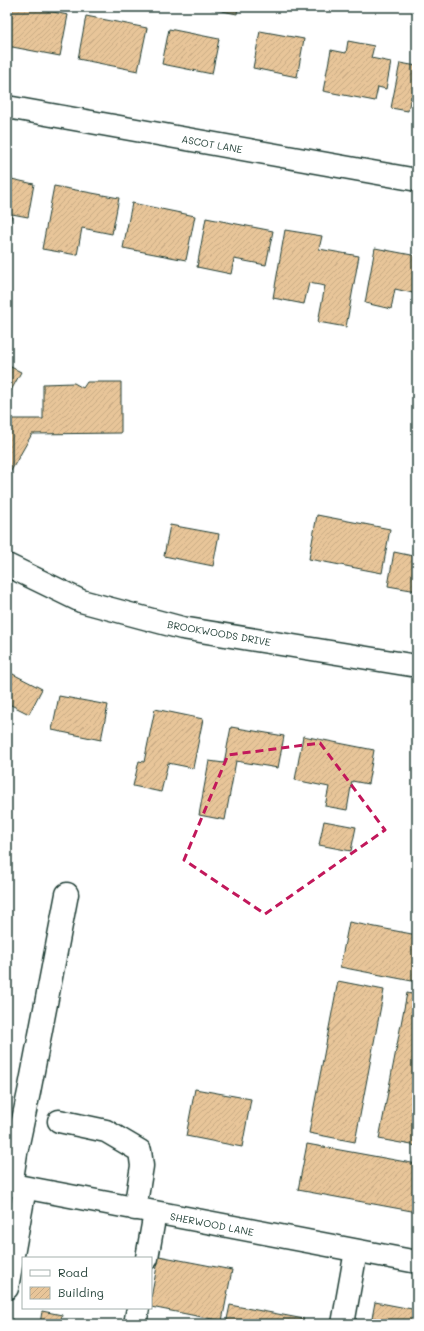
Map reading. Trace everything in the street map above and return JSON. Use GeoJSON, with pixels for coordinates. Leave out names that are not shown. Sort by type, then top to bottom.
{"type":"FeatureCollection","features":[{"type":"Feature","properties":{"kind":"street","name":"ASCOT LANE"},"geometry":{"type":"LineString","coordinates":[[7,107],[417,180]]}},
{"type":"Feature","properties":{"kind":"street","name":"BROOKWOODS DRIVE"},"geometry":{"type":"LineString","coordinates":[[7,565],[81,601],[182,628],[417,666]]}},
{"type":"Feature","properties":{"kind":"street"},"geometry":{"type":"LineString","coordinates":[[7,1288],[16,1153],[67,894]]}},
{"type":"Feature","properties":{"kind":"street"},"geometry":{"type":"LineString","coordinates":[[59,1121],[106,1130],[140,1151],[145,1211],[146,1257]]}},
{"type":"Feature","properties":{"kind":"street","name":"SHERWOOD LANE"},"geometry":{"type":"LineString","coordinates":[[14,1186],[417,1262]]}},
{"type":"Feature","properties":{"kind":"street"},"geometry":{"type":"LineString","coordinates":[[343,1324],[356,1251]]}},
{"type":"Feature","properties":{"kind":"street"},"geometry":{"type":"LineString","coordinates":[[135,1324],[138,1309]]}},
{"type":"Feature","properties":{"kind":"highlighted area"},"geometry":{"type":"Polygon","coordinates":[[[320,743],[385,830],[265,914],[184,860],[228,755],[320,743]]]}},
{"type":"Feature","properties":{"kind":"building"},"geometry":{"type":"Polygon","coordinates":[[[7,7],[28,7],[68,15],[60,56],[7,46],[7,7]]]}},
{"type":"Feature","properties":{"kind":"building"},"geometry":{"type":"Polygon","coordinates":[[[203,7],[238,7],[237,14],[203,7]]]}},
{"type":"Feature","properties":{"kind":"building"},"geometry":{"type":"Polygon","coordinates":[[[86,16],[147,28],[138,71],[78,59],[86,16]]]}},
{"type":"Feature","properties":{"kind":"building"},"geometry":{"type":"Polygon","coordinates":[[[169,29],[219,39],[212,74],[162,64],[169,29]]]}},
{"type":"Feature","properties":{"kind":"building"},"geometry":{"type":"Polygon","coordinates":[[[260,31],[304,39],[297,77],[253,68],[260,31]]]}},
{"type":"Feature","properties":{"kind":"building"},"geometry":{"type":"Polygon","coordinates":[[[348,41],[374,46],[371,58],[391,62],[386,89],[378,87],[375,101],[323,91],[331,50],[346,53],[348,41]]]}},
{"type":"Feature","properties":{"kind":"building"},"geometry":{"type":"Polygon","coordinates":[[[400,63],[417,66],[417,98],[411,96],[408,111],[391,108],[400,63]]]}},
{"type":"Feature","properties":{"kind":"building"},"geometry":{"type":"Polygon","coordinates":[[[7,178],[34,184],[28,217],[12,214],[8,233],[7,178]]]}},
{"type":"Feature","properties":{"kind":"building"},"geometry":{"type":"Polygon","coordinates":[[[54,186],[119,198],[112,234],[82,228],[77,255],[42,249],[54,186]]]}},
{"type":"Feature","properties":{"kind":"building"},"geometry":{"type":"Polygon","coordinates":[[[132,203],[195,216],[186,260],[123,248],[132,203]]]}},
{"type":"Feature","properties":{"kind":"building"},"geometry":{"type":"Polygon","coordinates":[[[206,218],[273,231],[266,265],[234,259],[231,274],[197,267],[206,218]]]}},
{"type":"Feature","properties":{"kind":"building"},"geometry":{"type":"Polygon","coordinates":[[[285,230],[322,236],[319,249],[359,256],[346,327],[318,322],[325,286],[309,283],[304,304],[273,298],[285,230]]]}},
{"type":"Feature","properties":{"kind":"building"},"geometry":{"type":"Polygon","coordinates":[[[375,248],[417,256],[417,294],[395,289],[391,309],[365,303],[375,248]]]}},
{"type":"Feature","properties":{"kind":"building"},"geometry":{"type":"Polygon","coordinates":[[[7,365],[21,372],[7,398],[7,365]]]}},
{"type":"Feature","properties":{"kind":"building"},"geometry":{"type":"Polygon","coordinates":[[[87,382],[121,382],[121,433],[32,434],[7,478],[7,421],[9,419],[43,419],[43,384],[74,383],[83,388],[87,382]]]}},
{"type":"Feature","properties":{"kind":"building"},"geometry":{"type":"Polygon","coordinates":[[[317,515],[390,529],[382,573],[309,559],[317,515]]]}},
{"type":"Feature","properties":{"kind":"building"},"geometry":{"type":"Polygon","coordinates":[[[170,525],[219,534],[213,566],[164,556],[170,525]]]}},
{"type":"Feature","properties":{"kind":"building"},"geometry":{"type":"Polygon","coordinates":[[[416,540],[417,591],[388,586],[394,552],[413,556],[416,540]]]}},
{"type":"Feature","properties":{"kind":"building"},"geometry":{"type":"Polygon","coordinates":[[[7,671],[42,689],[29,714],[7,703],[7,671]]]}},
{"type":"Feature","properties":{"kind":"building"},"geometry":{"type":"Polygon","coordinates":[[[59,696],[108,705],[101,740],[52,730],[59,696]]]}},
{"type":"Feature","properties":{"kind":"building"},"geometry":{"type":"Polygon","coordinates":[[[155,709],[203,719],[193,768],[168,763],[161,792],[133,786],[139,761],[144,762],[155,709]]]}},
{"type":"Feature","properties":{"kind":"building"},"geometry":{"type":"Polygon","coordinates":[[[231,727],[284,736],[278,768],[236,761],[225,820],[199,815],[209,761],[224,763],[231,727]]]}},
{"type":"Feature","properties":{"kind":"building"},"geometry":{"type":"Polygon","coordinates":[[[303,736],[374,750],[368,784],[352,781],[347,810],[325,806],[329,787],[295,780],[303,736]]]}},
{"type":"Feature","properties":{"kind":"building"},"geometry":{"type":"Polygon","coordinates":[[[324,821],[356,827],[351,851],[319,845],[324,821]]]}},
{"type":"Feature","properties":{"kind":"building"},"geometry":{"type":"Polygon","coordinates":[[[349,922],[417,935],[417,982],[340,967],[349,922]]]}},
{"type":"Feature","properties":{"kind":"building"},"geometry":{"type":"Polygon","coordinates":[[[338,981],[384,990],[355,1142],[309,1133],[338,981]]]}},
{"type":"Feature","properties":{"kind":"building"},"geometry":{"type":"Polygon","coordinates":[[[407,993],[417,995],[417,1146],[379,1139],[407,993]]]}},
{"type":"Feature","properties":{"kind":"building"},"geometry":{"type":"Polygon","coordinates":[[[195,1089],[251,1099],[242,1147],[186,1136],[195,1089]]]}},
{"type":"Feature","properties":{"kind":"building"},"geometry":{"type":"Polygon","coordinates":[[[307,1144],[417,1164],[417,1212],[298,1190],[307,1144]]]}},
{"type":"Feature","properties":{"kind":"building"},"geometry":{"type":"Polygon","coordinates":[[[159,1256],[232,1270],[222,1321],[152,1307],[152,1293],[159,1256]]]}},
{"type":"Feature","properties":{"kind":"building"},"geometry":{"type":"Polygon","coordinates":[[[375,1302],[417,1310],[417,1324],[371,1324],[375,1302]]]}},
{"type":"Feature","properties":{"kind":"building"},"geometry":{"type":"Polygon","coordinates":[[[230,1305],[304,1319],[303,1324],[226,1324],[230,1305]]]}},
{"type":"Feature","properties":{"kind":"building"},"geometry":{"type":"Polygon","coordinates":[[[42,1311],[62,1315],[60,1324],[40,1324],[42,1311]]]}}]}
